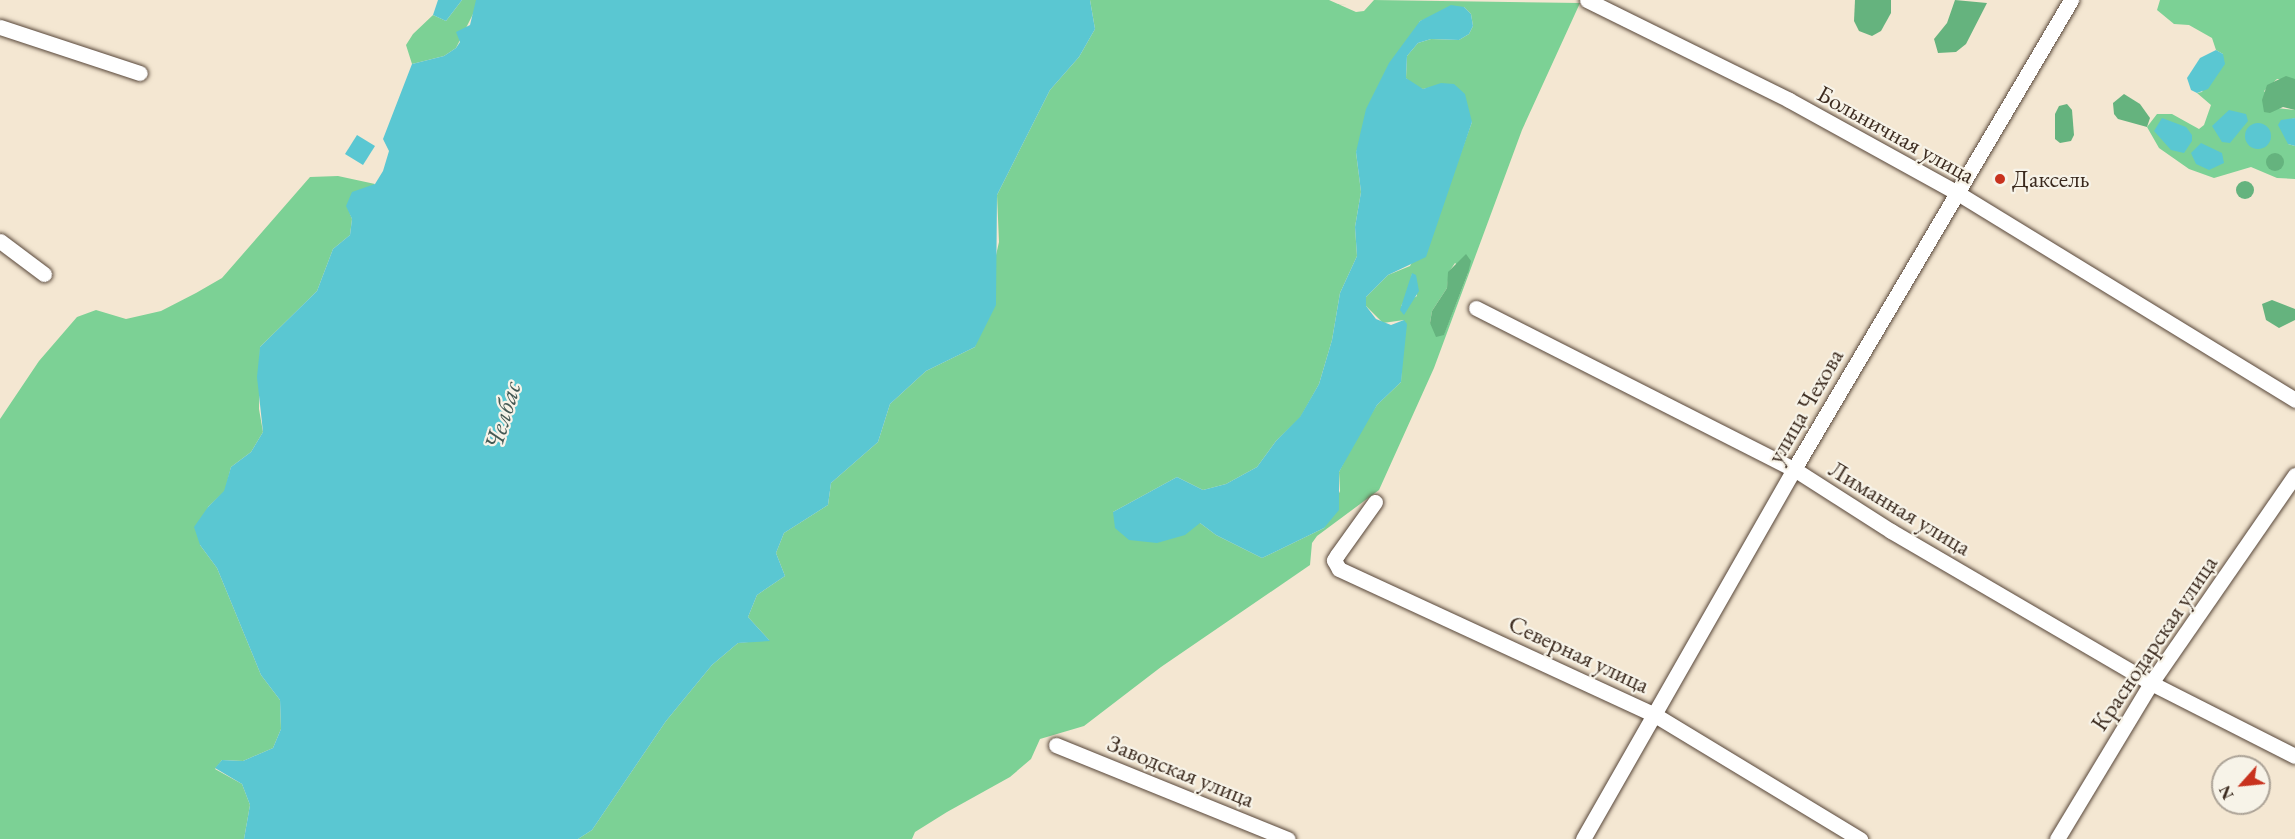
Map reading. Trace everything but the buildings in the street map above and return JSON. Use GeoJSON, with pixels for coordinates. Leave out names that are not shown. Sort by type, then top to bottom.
{"type":"FeatureCollection","features":[{"type":"Feature","properties":{"kind":"street","name":"Больничная улица"},"geometry":{"type":"LineString","coordinates":[[1587,0],[1789,100],[1956,192],[2295,400]]}},
{"type":"Feature","properties":{"kind":"street","name":"улица Чехова"},"geometry":{"type":"LineString","coordinates":[[1583,839],[1794,469],[1956,192],[2072,0]]}},
{"type":"Feature","properties":{"kind":"street"},"geometry":{"type":"LineString","coordinates":[[0,27],[140,73]]}},
{"type":"Feature","properties":{"kind":"street"},"geometry":{"type":"LineString","coordinates":[[0,241],[44,274]]}},
{"type":"Feature","properties":{"kind":"street","name":"Лиманная улица"},"geometry":{"type":"LineString","coordinates":[[1476,308],[1794,469],[1892,531],[2151,682],[2295,756]]}},
{"type":"Feature","properties":{"kind":"street","name":"Краснодарская улица"},"geometry":{"type":"LineString","coordinates":[[2056,839],[2151,682],[2295,475]]}},
{"type":"Feature","properties":{"kind":"street","name":"Северная улица"},"geometry":{"type":"LineString","coordinates":[[1375,502],[1334,560],[1339,569],[1655,715],[1860,839]]}},
{"type":"Feature","properties":{"kind":"street","name":"Заводская улица"},"geometry":{"type":"LineString","coordinates":[[1056,745],[1288,839]]}},
{"type":"Feature","properties":{"kind":"green space"},"geometry":{"type":"Polygon","coordinates":[[[462,0],[476,0],[476,8],[456,48],[444,56],[412,64],[406,45],[413,34],[433,15],[446,21],[462,0]]]}},
{"type":"Feature","properties":{"kind":"green space"},"geometry":{"type":"Polygon","coordinates":[[[1090,0],[1329,0],[1356,12],[1364,11],[1374,0],[1580,3],[1522,130],[1434,368],[1379,490],[1317,536],[1312,543],[1310,565],[1161,667],[1084,726],[1040,739],[1031,759],[1010,777],[915,832],[912,839],[578,839],[592,830],[666,721],[712,665],[738,643],[769,640],[748,617],[757,595],[785,576],[776,553],[784,533],[828,505],[831,483],[878,442],[890,404],[926,371],[975,347],[999,242],[997,195],[1050,90],[1079,57],[1095,29],[1090,0]],[[1464,7],[1420,21],[1356,152],[1361,192],[1355,227],[1357,256],[1340,293],[1332,340],[1319,384],[1300,418],[1276,441],[1257,467],[1226,484],[1203,490],[1177,477],[1113,512],[1200,523],[1216,535],[1262,558],[1324,528],[1340,491],[1339,472],[1358,434],[1377,405],[1401,382],[1404,320],[1383,323],[1366,306],[1366,297],[1388,275],[1410,266],[1438,216],[1472,122],[1432,87],[1423,89],[1413,86],[1406,78],[1407,56],[1418,43],[1431,39],[1459,40],[1469,34],[1473,26],[1471,14],[1464,7]],[[1455,263],[1449,272],[1447,288],[1432,311],[1430,323],[1444,334],[1468,273],[1455,263]],[[1412,274],[1407,296],[1401,306],[1417,296],[1412,274]]]}},
{"type":"Feature","properties":{"kind":"green space"},"geometry":{"type":"Polygon","coordinates":[[[1855,0],[1891,0],[1891,13],[1881,31],[1872,36],[1859,31],[1854,21],[1855,0]]]}},
{"type":"Feature","properties":{"kind":"green space"},"geometry":{"type":"Polygon","coordinates":[[[1955,0],[1987,3],[1966,44],[1956,52],[1938,53],[1934,39],[1947,23],[1955,0]]]}},
{"type":"Feature","properties":{"kind":"green space"},"geometry":{"type":"Polygon","coordinates":[[[2160,0],[2295,0],[2295,79],[2277,79],[2264,91],[2277,108],[2295,110],[2295,118],[2288,120],[2288,144],[2295,146],[2295,179],[2277,178],[2251,167],[2214,178],[2189,169],[2159,148],[2147,127],[2157,114],[2172,114],[2199,129],[2204,125],[2211,105],[2197,93],[2202,92],[2223,54],[2216,50],[2212,38],[2189,25],[2174,24],[2157,10],[2160,0]]]}},
{"type":"Feature","properties":{"kind":"green space"},"geometry":{"type":"Polygon","coordinates":[[[2286,76],[2295,79],[2295,110],[2283,107],[2270,113],[2264,112],[2262,100],[2267,85],[2286,76]]]}},
{"type":"Feature","properties":{"kind":"green space"},"geometry":{"type":"Polygon","coordinates":[[[2124,94],[2140,104],[2150,118],[2147,127],[2118,119],[2114,114],[2113,103],[2124,94]]]}},
{"type":"Feature","properties":{"kind":"green space"},"geometry":{"type":"Polygon","coordinates":[[[2067,104],[2072,110],[2074,135],[2071,141],[2060,143],[2055,139],[2055,114],[2059,106],[2067,104]]]}},
{"type":"Feature","properties":{"kind":"green space"},"geometry":{"type":"Polygon","coordinates":[[[2275,153],[2281,156],[2284,162],[2281,168],[2275,171],[2269,168],[2266,162],[2269,156],[2275,153]]]}},
{"type":"Feature","properties":{"kind":"green space"},"geometry":{"type":"Polygon","coordinates":[[[338,176],[375,184],[347,206],[352,219],[350,235],[333,249],[317,291],[260,347],[259,409],[263,432],[251,452],[231,467],[225,491],[208,507],[200,545],[217,568],[261,675],[280,700],[281,729],[273,748],[243,761],[222,760],[215,769],[242,784],[250,805],[244,839],[0,839],[0,419],[39,361],[77,317],[96,310],[126,319],[161,311],[196,293],[222,278],[310,177],[338,176]]]}},
{"type":"Feature","properties":{"kind":"green space"},"geometry":{"type":"Polygon","coordinates":[[[2241,181],[2249,181],[2254,186],[2252,197],[2241,199],[2236,194],[2236,186],[2241,181]]]}},
{"type":"Feature","properties":{"kind":"green space"},"geometry":{"type":"Polygon","coordinates":[[[1466,254],[1471,261],[1468,273],[1444,335],[1436,337],[1430,323],[1432,311],[1447,288],[1448,272],[1466,254]]]}},
{"type":"Feature","properties":{"kind":"green space"},"geometry":{"type":"Polygon","coordinates":[[[2272,300],[2295,309],[2295,320],[2279,328],[2266,320],[2262,304],[2272,300]]]}},
{"type":"Feature","properties":{"kind":"water"},"geometry":{"type":"Polygon","coordinates":[[[438,0],[462,0],[446,21],[433,15],[438,0]]]}},
{"type":"Feature","properties":{"kind":"water","name":"Челбас"},"geometry":{"type":"Polygon","coordinates":[[[476,0],[1090,0],[1095,29],[1079,57],[1050,90],[997,195],[996,305],[975,347],[926,371],[890,404],[878,442],[831,483],[828,505],[784,533],[776,553],[785,576],[757,595],[748,617],[770,641],[738,643],[712,665],[666,721],[592,830],[578,839],[244,839],[250,805],[242,784],[215,768],[222,760],[243,761],[273,748],[281,729],[280,700],[261,675],[217,568],[200,545],[194,527],[208,507],[224,491],[231,467],[251,452],[263,432],[257,377],[260,347],[317,291],[333,249],[350,235],[352,219],[346,206],[352,192],[375,184],[383,171],[389,151],[383,139],[412,64],[444,56],[456,48],[460,42],[456,32],[470,25],[476,0]]]}},
{"type":"Feature","properties":{"kind":"water"},"geometry":{"type":"Polygon","coordinates":[[[1451,5],[1464,7],[1471,14],[1473,26],[1469,34],[1459,40],[1431,39],[1418,43],[1407,56],[1406,78],[1423,89],[1441,83],[1454,84],[1465,94],[1472,122],[1426,257],[1388,275],[1366,297],[1366,306],[1376,319],[1391,325],[1404,320],[1407,324],[1401,382],[1377,405],[1339,472],[1339,510],[1324,528],[1262,558],[1216,535],[1200,523],[1185,535],[1157,543],[1129,540],[1115,528],[1113,512],[1177,477],[1203,490],[1226,484],[1257,467],[1276,441],[1300,417],[1319,384],[1332,340],[1340,293],[1357,256],[1355,227],[1361,192],[1356,152],[1366,109],[1389,63],[1420,21],[1451,5]]]}},
{"type":"Feature","properties":{"kind":"water"},"geometry":{"type":"Polygon","coordinates":[[[2216,50],[2223,54],[2225,64],[2208,89],[2197,93],[2191,90],[2187,78],[2200,58],[2216,50]]]}},
{"type":"Feature","properties":{"kind":"water"},"geometry":{"type":"Polygon","coordinates":[[[2229,110],[2246,114],[2248,121],[2230,143],[2222,142],[2212,126],[2229,110]]]}},
{"type":"Feature","properties":{"kind":"water"},"geometry":{"type":"Polygon","coordinates":[[[2162,118],[2186,127],[2192,135],[2192,141],[2184,153],[2171,150],[2154,131],[2162,118]]]}},
{"type":"Feature","properties":{"kind":"water"},"geometry":{"type":"Polygon","coordinates":[[[2295,118],[2295,146],[2288,144],[2278,125],[2281,120],[2295,118]]]}},
{"type":"Feature","properties":{"kind":"water"},"geometry":{"type":"Polygon","coordinates":[[[2258,123],[2267,127],[2271,136],[2267,145],[2258,149],[2249,145],[2245,136],[2249,127],[2258,123]]]}},
{"type":"Feature","properties":{"kind":"water"},"geometry":{"type":"Polygon","coordinates":[[[357,135],[375,146],[363,165],[345,154],[357,135]]]}},
{"type":"Feature","properties":{"kind":"water"},"geometry":{"type":"Polygon","coordinates":[[[2201,143],[2222,153],[2224,163],[2209,170],[2196,164],[2191,153],[2201,143]]]}},
{"type":"Feature","properties":{"kind":"water"},"geometry":{"type":"Polygon","coordinates":[[[1412,273],[1416,275],[1419,291],[1404,315],[1400,310],[1412,273]]]}},
{"type":"Feature","properties":{"kind":"place","name":"Даксель"},"geometry":{"type":"Point","coordinates":[2000,179]}}]}
